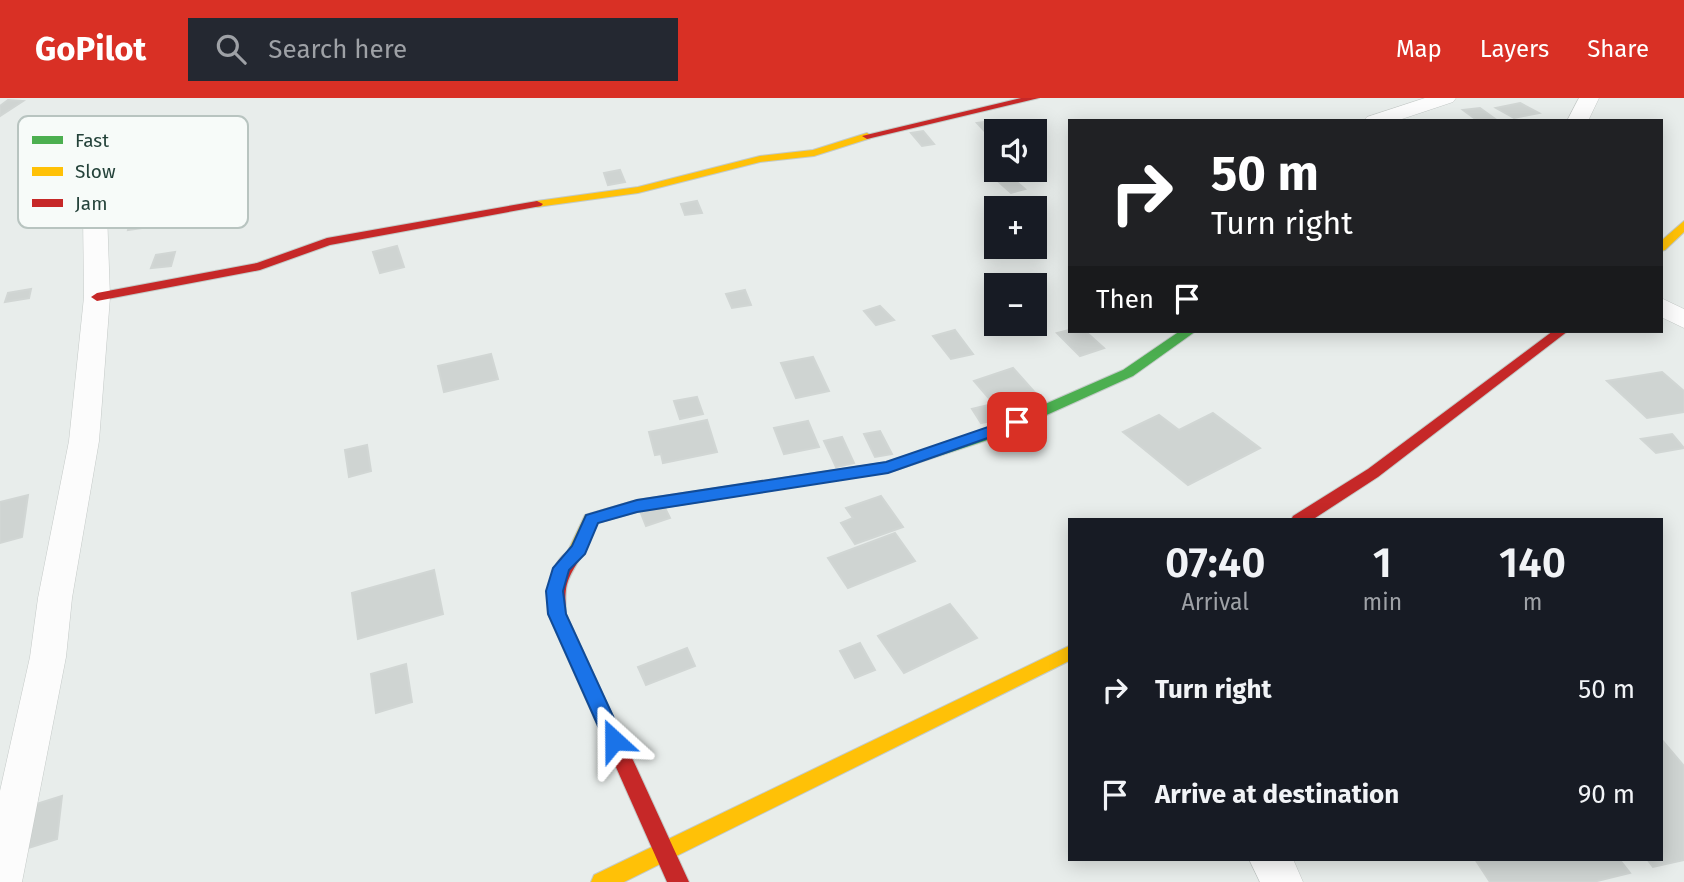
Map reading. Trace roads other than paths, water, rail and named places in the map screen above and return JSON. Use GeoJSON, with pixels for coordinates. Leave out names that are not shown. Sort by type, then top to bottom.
{"type":"FeatureCollection","features":[{"type":"Feature","properties":{"kind":"street"},"geometry":{"type":"LineString","coordinates":[[97,297],[260,267],[327,242],[528,205],[638,190],[760,159],[814,153],[846,141],[1034,98]]}},
{"type":"Feature","properties":{"kind":"street"},"geometry":{"type":"LineString","coordinates":[[1380,119],[1446,98]]}},
{"type":"Feature","properties":{"kind":"street"},"geometry":{"type":"LineString","coordinates":[[1578,119],[1589,98]]}},
{"type":"Feature","properties":{"kind":"street"},"geometry":{"type":"LineString","coordinates":[[1663,245],[1684,225]]}},
{"type":"Feature","properties":{"kind":"street"},"geometry":{"type":"LineString","coordinates":[[1,882],[48,657],[55,598],[83,441],[97,297],[95,228]]}},
{"type":"Feature","properties":{"kind":"street"},"geometry":{"type":"LineString","coordinates":[[1663,307],[1684,320]]}},
{"type":"Feature","properties":{"kind":"street"},"geometry":{"type":"LineString","coordinates":[[678,882],[662,853],[557,614],[555,591],[561,568],[579,549],[591,519],[637,506],[888,467],[995,432],[1128,373],[1186,333]]}},
{"type":"Feature","properties":{"kind":"street"},"geometry":{"type":"LineString","coordinates":[[1302,518],[1373,473],[1558,333]]}},
{"type":"Feature","properties":{"kind":"street"},"geometry":{"type":"LineString","coordinates":[[602,882],[1068,653]]}},
{"type":"Feature","properties":{"kind":"street"},"geometry":{"type":"LineString","coordinates":[[1271,861],[1282,882]]}}]}
